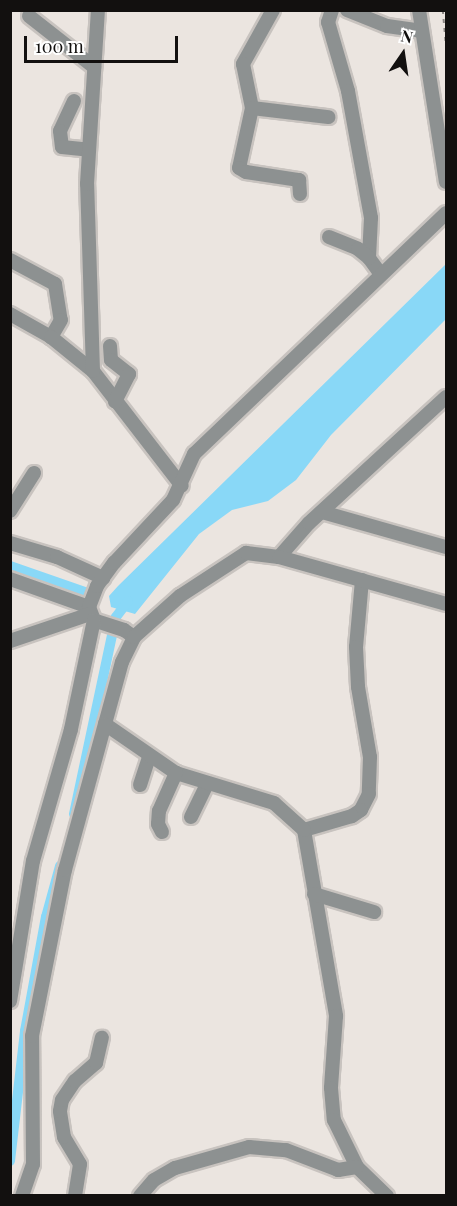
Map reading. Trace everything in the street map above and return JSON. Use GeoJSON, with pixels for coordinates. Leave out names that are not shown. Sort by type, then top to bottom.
{"type":"FeatureCollection","features":[{"type":"Feature","properties":{"kind":"street"},"geometry":{"type":"LineString","coordinates":[[93,371],[87,204],[98,10]]}},
{"type":"Feature","properties":{"kind":"street"},"geometry":{"type":"LineString","coordinates":[[273,10],[243,64],[252,108],[240,170],[298,180],[300,194]]}},
{"type":"Feature","properties":{"kind":"street"},"geometry":{"type":"LineString","coordinates":[[332,10],[328,22],[348,91],[371,218],[369,258]]}},
{"type":"Feature","properties":{"kind":"street"},"geometry":{"type":"LineString","coordinates":[[346,10],[387,26],[421,31]]}},
{"type":"Feature","properties":{"kind":"street"},"geometry":{"type":"LineString","coordinates":[[419,10],[447,182]]}},
{"type":"Feature","properties":{"kind":"street"},"geometry":{"type":"LineString","coordinates":[[29,16],[94,67]]}},
{"type":"Feature","properties":{"kind":"street"},"geometry":{"type":"LineString","coordinates":[[74,101],[60,131],[61,151],[89,150]]}},
{"type":"Feature","properties":{"kind":"street"},"geometry":{"type":"LineString","coordinates":[[252,108],[328,117]]}},
{"type":"Feature","properties":{"kind":"street"},"geometry":{"type":"LineString","coordinates":[[10,1001],[33,861],[71,729],[103,578],[182,486],[200,447],[380,273],[447,213]]}},
{"type":"Feature","properties":{"kind":"street"},"geometry":{"type":"LineString","coordinates":[[329,237],[358,249],[369,258],[380,273]]}},
{"type":"Feature","properties":{"kind":"street"},"geometry":{"type":"LineString","coordinates":[[10,260],[55,284],[61,320],[51,337]]}},
{"type":"Feature","properties":{"kind":"street"},"geometry":{"type":"LineString","coordinates":[[10,314],[51,337],[93,371],[182,486]]}},
{"type":"Feature","properties":{"kind":"street"},"geometry":{"type":"LineString","coordinates":[[110,346],[111,360],[129,374],[115,402]]}},
{"type":"Feature","properties":{"kind":"street"},"geometry":{"type":"LineString","coordinates":[[279,557],[322,512],[447,397]]}},
{"type":"Feature","properties":{"kind":"street"},"geometry":{"type":"LineString","coordinates":[[12,504],[34,473]]}},
{"type":"Feature","properties":{"kind":"street"},"geometry":{"type":"LineString","coordinates":[[322,512],[447,548]]}},
{"type":"Feature","properties":{"kind":"street"},"geometry":{"type":"LineString","coordinates":[[10,543],[57,557],[103,578]]}},
{"type":"Feature","properties":{"kind":"street"},"geometry":{"type":"LineString","coordinates":[[22,1196],[33,1164],[30,1055],[33,1028],[65,870],[129,633],[225,564],[246,553],[279,557],[447,604]]}},
{"type":"Feature","properties":{"kind":"street"},"geometry":{"type":"LineString","coordinates":[[10,579],[129,633]]}},
{"type":"Feature","properties":{"kind":"street"},"geometry":{"type":"LineString","coordinates":[[304,830],[352,816],[362,810],[369,794],[370,757],[358,687],[356,647],[362,580]]}},
{"type":"Feature","properties":{"kind":"street"},"geometry":{"type":"LineString","coordinates":[[10,641],[94,616]]}},
{"type":"Feature","properties":{"kind":"street"},"geometry":{"type":"LineString","coordinates":[[105,724],[148,757],[176,773],[274,803],[304,830],[336,1016],[331,1088],[334,1120],[357,1167],[387,1196]]}},
{"type":"Feature","properties":{"kind":"street"},"geometry":{"type":"LineString","coordinates":[[140,785],[148,757]]}},
{"type":"Feature","properties":{"kind":"street"},"geometry":{"type":"LineString","coordinates":[[162,832],[158,824],[159,811],[176,773]]}},
{"type":"Feature","properties":{"kind":"street"},"geometry":{"type":"LineString","coordinates":[[191,817],[207,784]]}},
{"type":"Feature","properties":{"kind":"street"},"geometry":{"type":"LineString","coordinates":[[314,894],[374,912]]}},
{"type":"Feature","properties":{"kind":"street"},"geometry":{"type":"LineString","coordinates":[[75,1196],[80,1164],[64,1137],[60,1111],[62,1100],[75,1081],[96,1063],[102,1038]]}},
{"type":"Feature","properties":{"kind":"street"},"geometry":{"type":"LineString","coordinates":[[146,1193],[175,1168],[249,1147],[286,1150],[338,1170],[357,1167]]}},
{"type":"Feature","properties":{"kind":"path"},"geometry":{"type":"LineString","coordinates":[[443,10],[447,42]]}},
{"type":"Feature","properties":{"kind":"water"},"geometry":{"type":"Polygon","coordinates":[[[446,264],[446,319],[331,435],[296,480],[268,501],[232,510],[199,534],[135,614],[111,607],[109,596],[118,586],[446,264]]]}},
{"type":"Feature","properties":{"kind":"waterway"},"geometry":{"type":"LineString","coordinates":[[10,566],[88,593]]}},
{"type":"Feature","properties":{"kind":"waterway"},"geometry":{"type":"LineString","coordinates":[[74,814],[116,617],[128,601]]}},
{"type":"Feature","properties":{"kind":"waterway"},"geometry":{"type":"LineString","coordinates":[[10,1161],[25,1031],[46,917],[60,866]]}}]}
